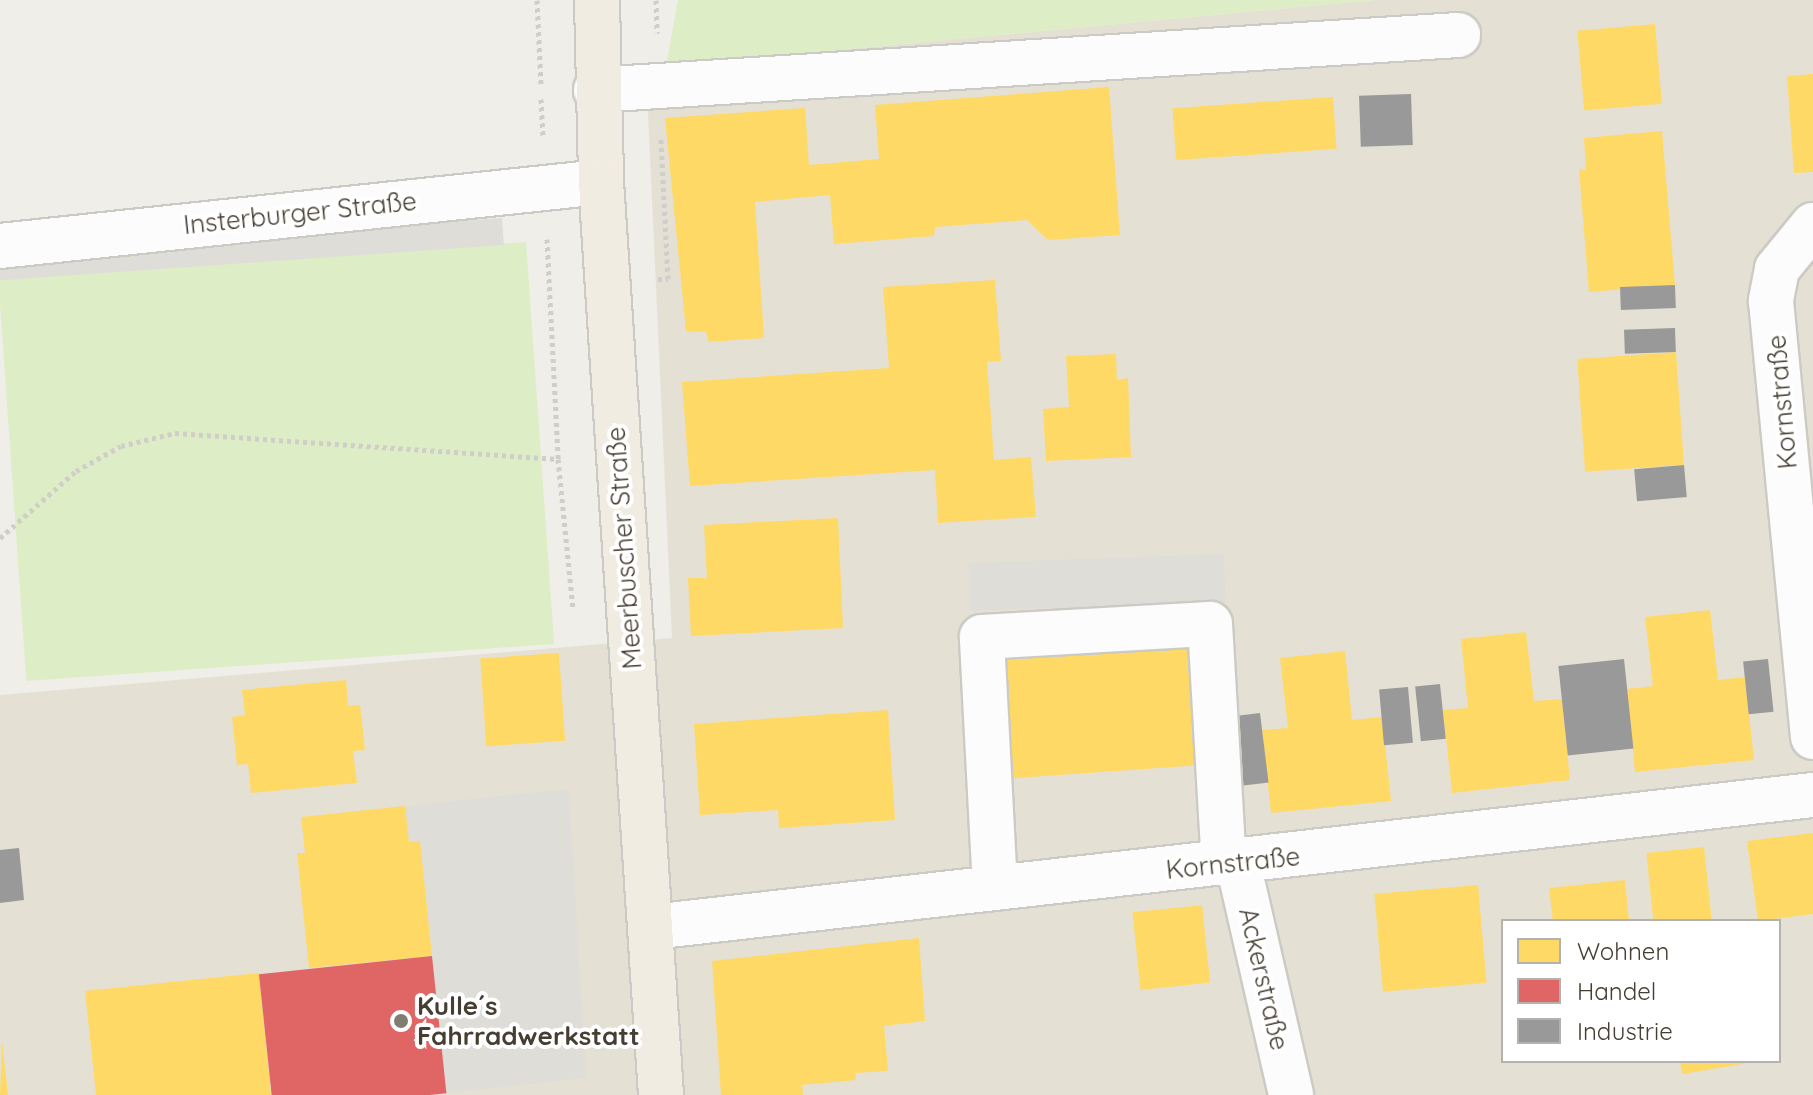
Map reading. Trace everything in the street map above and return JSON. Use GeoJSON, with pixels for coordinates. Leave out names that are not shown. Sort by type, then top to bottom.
{"type":"FeatureCollection","features":[{"type":"Feature","properties":{"kind":"main road","name":"Meerbuscher Straße"},"geometry":{"type":"LineString","coordinates":[[597,0],[596,90],[601,182],[661,1095]]}},
{"type":"Feature","properties":{"kind":"street"},"geometry":{"type":"LineString","coordinates":[[596,90],[1458,35]]}},
{"type":"Feature","properties":{"kind":"street","name":"Insterburger Straße"},"geometry":{"type":"LineString","coordinates":[[0,246],[601,182]]}},
{"type":"Feature","properties":{"kind":"street","name":"Kornstraße"},"geometry":{"type":"LineString","coordinates":[[1813,225],[1777,269],[1771,301],[1813,737]]}},
{"type":"Feature","properties":{"kind":"street","name":"Ackerstraße"},"geometry":{"type":"LineString","coordinates":[[995,888],[982,637],[1210,624],[1231,864],[1291,1095]]}},
{"type":"Feature","properties":{"kind":"street","name":"Kornstraße"},"geometry":{"type":"LineString","coordinates":[[652,927],[1231,864],[1813,795]]}},
{"type":"Feature","properties":{"kind":"path"},"geometry":{"type":"LineString","coordinates":[[0,538],[76,471],[121,446],[175,433],[558,459]]}},
{"type":"Feature","properties":{"kind":"shaded area"},"geometry":{"type":"Polygon","coordinates":[[[1375,0],[1813,0],[1813,1095],[0,1095],[0,695],[672,638],[646,68],[1375,0]]]}},
{"type":"Feature","properties":{"kind":"shaded area"},"geometry":{"type":"Polygon","coordinates":[[[502,218],[504,245],[0,280],[0,253],[502,218]]]}},
{"type":"Feature","properties":{"kind":"shaded area"},"geometry":{"type":"Polygon","coordinates":[[[1224,554],[1226,602],[970,611],[968,563],[1224,554]]]}},
{"type":"Feature","properties":{"kind":"shaded area"},"geometry":{"type":"Polygon","coordinates":[[[569,789],[586,1078],[446,1093],[420,841],[409,842],[405,806],[569,789]]]}},
{"type":"Feature","properties":{"kind":"green space"},"geometry":{"type":"Polygon","coordinates":[[[678,0],[1375,0],[666,66],[678,0]]]}},
{"type":"Feature","properties":{"kind":"green space"},"geometry":{"type":"Polygon","coordinates":[[[526,242],[554,644],[26,681],[0,279],[526,242]]]}},
{"type":"Feature","properties":{"kind":"building: Wohnen"},"geometry":{"type":"Polygon","coordinates":[[[1655,24],[1662,104],[1584,110],[1577,31],[1655,24]]]}},
{"type":"Feature","properties":{"kind":"building: Wohnen"},"geometry":{"type":"Polygon","coordinates":[[[1813,74],[1813,172],[1794,173],[1787,76],[1813,74]]]}},
{"type":"Feature","properties":{"kind":"building: Wohnen"},"geometry":{"type":"Polygon","coordinates":[[[1109,87],[1120,235],[1048,240],[1027,220],[935,227],[934,236],[834,244],[830,195],[755,202],[764,338],[709,342],[706,332],[686,331],[665,118],[805,108],[809,165],[879,159],[875,105],[1109,87]]]}},
{"type":"Feature","properties":{"kind":"building: Wohnen"},"geometry":{"type":"Polygon","coordinates":[[[1333,97],[1337,149],[1176,160],[1172,108],[1333,97]]]}},
{"type":"Feature","properties":{"kind":"building: Wohnen"},"geometry":{"type":"Polygon","coordinates":[[[1662,131],[1675,285],[1589,292],[1579,169],[1586,170],[1584,138],[1662,131]]]}},
{"type":"Feature","properties":{"kind":"building: Wohnen"},"geometry":{"type":"Polygon","coordinates":[[[995,280],[1001,361],[987,362],[994,460],[1031,457],[1036,517],[938,523],[935,470],[690,486],[682,382],[889,368],[883,287],[995,280]]]}},
{"type":"Feature","properties":{"kind":"building: Wohnen"},"geometry":{"type":"Polygon","coordinates":[[[1676,352],[1684,465],[1585,472],[1577,359],[1676,352]]]}},
{"type":"Feature","properties":{"kind":"building: Wohnen"},"geometry":{"type":"Polygon","coordinates":[[[1116,354],[1117,380],[1128,378],[1131,457],[1046,461],[1043,409],[1069,407],[1066,356],[1116,354]]]}},
{"type":"Feature","properties":{"kind":"building: Wohnen"},"geometry":{"type":"Polygon","coordinates":[[[838,518],[843,628],[691,636],[688,578],[707,578],[704,525],[838,518]]]}},
{"type":"Feature","properties":{"kind":"building: Wohnen"},"geometry":{"type":"Polygon","coordinates":[[[1710,610],[1718,680],[1745,677],[1754,760],[1635,772],[1627,689],[1653,686],[1645,617],[1710,610]]]}},
{"type":"Feature","properties":{"kind":"building: Wohnen"},"geometry":{"type":"Polygon","coordinates":[[[1526,632],[1534,701],[1562,699],[1570,780],[1452,793],[1443,710],[1468,708],[1461,639],[1526,632]]]}},
{"type":"Feature","properties":{"kind":"building: Wohnen"},"geometry":{"type":"Polygon","coordinates":[[[1197,643],[1206,765],[1007,779],[998,657],[1197,643]]]}},
{"type":"Feature","properties":{"kind":"building: Wohnen"},"geometry":{"type":"Polygon","coordinates":[[[1345,651],[1352,720],[1382,717],[1391,801],[1271,813],[1262,730],[1288,728],[1280,658],[1345,651]]]}},
{"type":"Feature","properties":{"kind":"building: Wohnen"},"geometry":{"type":"Polygon","coordinates":[[[559,653],[565,741],[486,746],[480,659],[559,653]]]}},
{"type":"Feature","properties":{"kind":"building: Wohnen"},"geometry":{"type":"Polygon","coordinates":[[[346,680],[348,706],[360,705],[365,750],[353,751],[357,783],[251,793],[248,764],[237,765],[232,717],[245,715],[242,690],[346,680]]]}},
{"type":"Feature","properties":{"kind":"building: Wohnen"},"geometry":{"type":"Polygon","coordinates":[[[888,710],[895,820],[779,828],[778,810],[700,815],[694,724],[888,710]]]}},
{"type":"Feature","properties":{"kind":"building: Wohnen"},"geometry":{"type":"Polygon","coordinates":[[[405,806],[409,842],[420,841],[432,956],[309,968],[297,853],[305,853],[301,817],[405,806]]]}},
{"type":"Feature","properties":{"kind":"building: Wohnen"},"geometry":{"type":"Polygon","coordinates":[[[1813,833],[1813,914],[1758,919],[1747,841],[1813,833]]]}},
{"type":"Feature","properties":{"kind":"building: Wohnen"},"geometry":{"type":"Polygon","coordinates":[[[1704,847],[1712,919],[1653,919],[1646,853],[1704,847]]]}},
{"type":"Feature","properties":{"kind":"building: Wohnen"},"geometry":{"type":"Polygon","coordinates":[[[1625,880],[1629,919],[1553,919],[1549,888],[1625,880]]]}},
{"type":"Feature","properties":{"kind":"building: Wohnen"},"geometry":{"type":"Polygon","coordinates":[[[1478,885],[1487,983],[1383,992],[1374,894],[1478,885]]]}},
{"type":"Feature","properties":{"kind":"building: Wohnen"},"geometry":{"type":"Polygon","coordinates":[[[1202,905],[1210,983],[1141,990],[1132,912],[1202,905]]]}},
{"type":"Feature","properties":{"kind":"building: Wohnen"},"geometry":{"type":"Polygon","coordinates":[[[919,938],[925,1021],[884,1026],[888,1071],[855,1073],[856,1080],[802,1085],[803,1095],[721,1095],[712,961],[919,938]]]}},
{"type":"Feature","properties":{"kind":"building: Wohnen"},"geometry":{"type":"Polygon","coordinates":[[[259,973],[271,1095],[96,1095],[85,991],[259,973]]]}},
{"type":"Feature","properties":{"kind":"building: Wohnen"},"geometry":{"type":"Polygon","coordinates":[[[2,1041],[8,1095],[0,1095],[2,1041]]]}},
{"type":"Feature","properties":{"kind":"building: Wohnen"},"geometry":{"type":"Polygon","coordinates":[[[1680,1063],[1748,1063],[1682,1074],[1680,1063]]]}},
{"type":"Feature","properties":{"kind":"building: Handel"},"geometry":{"type":"Polygon","coordinates":[[[432,956],[446,1093],[272,1095],[259,974],[432,956]]]}},
{"type":"Feature","properties":{"kind":"building: Industrie"},"geometry":{"type":"Polygon","coordinates":[[[1411,94],[1413,145],[1361,147],[1359,96],[1411,94]]]}},
{"type":"Feature","properties":{"kind":"building: Industrie"},"geometry":{"type":"Polygon","coordinates":[[[1675,285],[1676,308],[1621,310],[1620,287],[1675,285]]]}},
{"type":"Feature","properties":{"kind":"building: Industrie"},"geometry":{"type":"Polygon","coordinates":[[[1675,328],[1676,352],[1625,354],[1624,330],[1675,328]]]}},
{"type":"Feature","properties":{"kind":"building: Industrie"},"geometry":{"type":"Polygon","coordinates":[[[1684,465],[1687,497],[1637,501],[1634,469],[1684,465]]]}},
{"type":"Feature","properties":{"kind":"building: Industrie"},"geometry":{"type":"Polygon","coordinates":[[[1624,659],[1633,749],[1568,755],[1558,666],[1624,659]]]}},
{"type":"Feature","properties":{"kind":"building: Industrie"},"geometry":{"type":"Polygon","coordinates":[[[1768,659],[1774,712],[1749,714],[1743,662],[1768,659]]]}},
{"type":"Feature","properties":{"kind":"building: Industrie"},"geometry":{"type":"Polygon","coordinates":[[[1440,684],[1446,739],[1421,741],[1415,687],[1440,684]]]}},
{"type":"Feature","properties":{"kind":"building: Industrie"},"geometry":{"type":"Polygon","coordinates":[[[1408,687],[1413,743],[1384,745],[1379,690],[1408,687]]]}},
{"type":"Feature","properties":{"kind":"building: Industrie"},"geometry":{"type":"Polygon","coordinates":[[[1260,713],[1269,782],[1242,786],[1233,716],[1260,713]]]}},
{"type":"Feature","properties":{"kind":"building: Industrie"},"geometry":{"type":"Polygon","coordinates":[[[19,848],[24,900],[0,903],[0,850],[19,848]]]}},
{"type":"Feature","properties":{"kind":"place","name":"Kulle´s Fahrradwerkstatt"},"geometry":{"type":"Point","coordinates":[401,1021]}}]}
